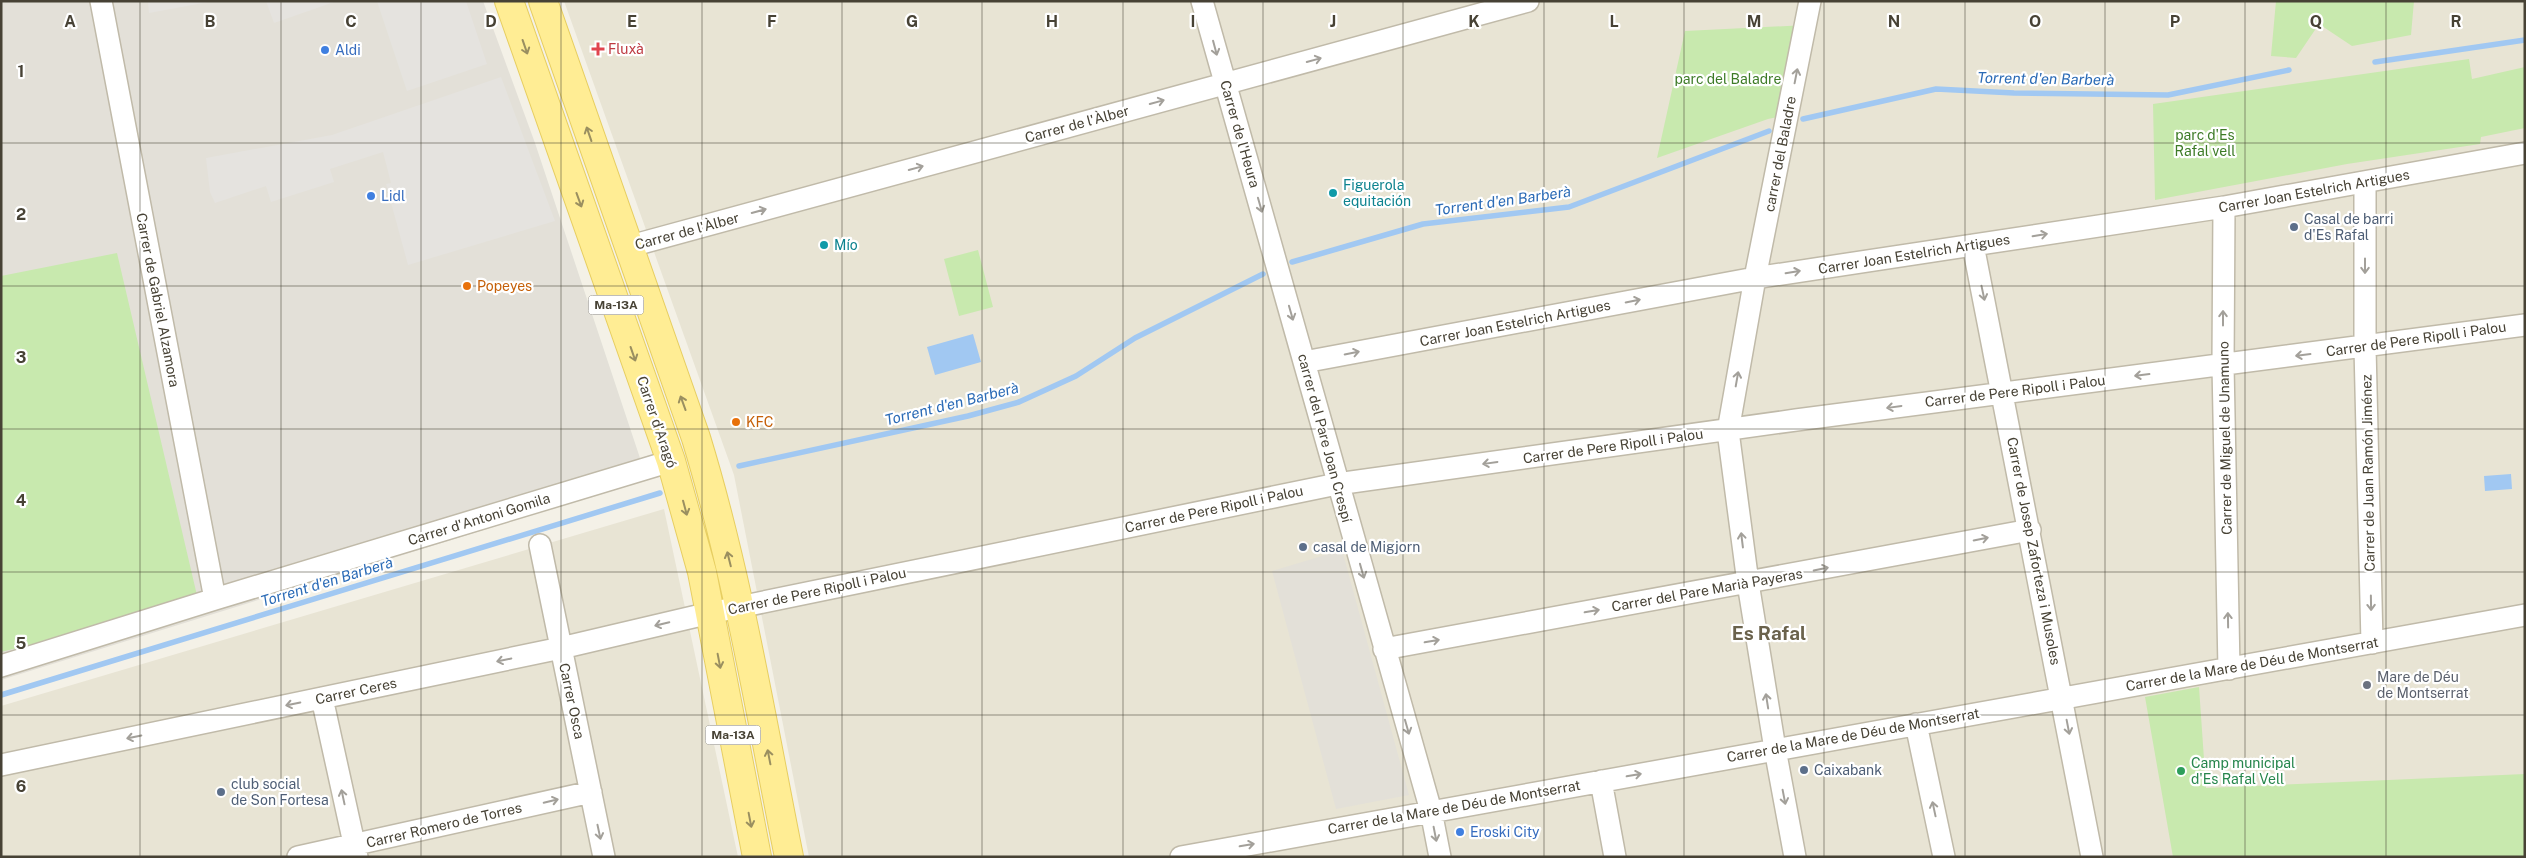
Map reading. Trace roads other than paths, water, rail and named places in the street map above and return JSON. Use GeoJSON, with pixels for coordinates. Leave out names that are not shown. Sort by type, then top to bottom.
{"type":"FeatureCollection","features":[{"type":"Feature","properties":{"kind":"main road","name":"Carrer d'Aragó"},"geometry":{"type":"LineString","coordinates":[[509,1],[671,461],[702,572],[757,857]]}},
{"type":"Feature","properties":{"kind":"main road","name":"Ma-13A"},"geometry":{"type":"LineString","coordinates":[[543,1],[713,494],[739,607],[789,857]]}},
{"type":"Feature","properties":{"kind":"main road"},"geometry":{"type":"LineString","coordinates":[[594,242],[610,249],[628,247]]}},
{"type":"Feature","properties":{"kind":"street","name":"Carrer de Gabriel Alzamora"},"geometry":{"type":"LineString","coordinates":[[101,1],[214,599]]}},
{"type":"Feature","properties":{"kind":"street","name":"Carrer de l'Heura"},"geometry":{"type":"LineString","coordinates":[[1202,1],[1278,266]]}},
{"type":"Feature","properties":{"kind":"street","name":"Carrer de l'Àlber"},"geometry":{"type":"LineString","coordinates":[[628,247],[1528,1]]}},
{"type":"Feature","properties":{"kind":"street","name":"carrer del Baladre"},"geometry":{"type":"LineString","coordinates":[[1795,857],[1748,583],[1728,431],[1755,278],[1810,1]]}},
{"type":"Feature","properties":{"kind":"street","name":"Carrer Joan Estelrich Artigues"},"geometry":{"type":"LineString","coordinates":[[1304,362],[1755,278],[2224,207],[2525,153]]}},
{"type":"Feature","properties":{"kind":"street","name":"Carrer de Juan Ramón Jiménez"},"geometry":{"type":"LineString","coordinates":[[2365,182],[2365,347],[2372,643]]}},
{"type":"Feature","properties":{"kind":"street","name":"Carrer de Miguel de Unamuno"},"geometry":{"type":"LineString","coordinates":[[2224,207],[2223,365],[2229,669]]}},
{"type":"Feature","properties":{"kind":"street","name":"Carrer de Josep Zaforteza i Musoles"},"geometry":{"type":"LineString","coordinates":[[1973,245],[2063,697],[2092,857]]}},
{"type":"Feature","properties":{"kind":"street","name":"carrer del Pare Joan Crespí"},"geometry":{"type":"LineString","coordinates":[[1278,266],[1337,484],[1431,811]]}},
{"type":"Feature","properties":{"kind":"street","name":"Carrer de Pere Ripoll i Palou"},"geometry":{"type":"LineString","coordinates":[[710,613],[1337,484],[2003,392],[2525,325]]}},
{"type":"Feature","properties":{"kind":"street","name":"Carrer d'Antoni Gomila"},"geometry":{"type":"LineString","coordinates":[[1,666],[214,599],[671,461]]}},
{"type":"Feature","properties":{"kind":"street","name":"Carrer del Pare Marià Payeras"},"geometry":{"type":"LineString","coordinates":[[1384,649],[2030,530]]}},
{"type":"Feature","properties":{"kind":"street","name":"Carrer Osca"},"geometry":{"type":"LineString","coordinates":[[540,544],[604,857]]}},
{"type":"Feature","properties":{"kind":"street","name":"Carrer Ceres"},"geometry":{"type":"LineString","coordinates":[[1,765],[561,648],[710,613]]}},
{"type":"Feature","properties":{"kind":"street","name":"Carrer de la Mare de Déu de Montserrat"},"geometry":{"type":"LineString","coordinates":[[1182,857],[2525,615]]}},
{"type":"Feature","properties":{"kind":"street"},"geometry":{"type":"LineString","coordinates":[[322,698],[355,851]]}},
{"type":"Feature","properties":{"kind":"street"},"geometry":{"type":"LineString","coordinates":[[1916,724],[1944,857]]}},
{"type":"Feature","properties":{"kind":"street"},"geometry":{"type":"LineString","coordinates":[[1601,781],[1615,857]]}},
{"type":"Feature","properties":{"kind":"street","name":"Carrer Romero de Torres"},"geometry":{"type":"LineString","coordinates":[[298,857],[355,851],[591,792]]}},
{"type":"Feature","properties":{"kind":"street"},"geometry":{"type":"LineString","coordinates":[[1431,811],[1440,857]]}},
{"type":"Feature","properties":{"kind":"water"},"geometry":{"type":"Polygon","coordinates":[[[973,334],[981,362],[935,375],[927,347],[973,334]]]}},
{"type":"Feature","properties":{"kind":"water"},"geometry":{"type":"Polygon","coordinates":[[[2511,474],[2512,489],[2485,491],[2484,476],[2511,474]]]}},
{"type":"Feature","properties":{"kind":"waterway","name":"Torrent d'en Barberà"},"geometry":{"type":"LineString","coordinates":[[2375,62],[2525,40]]}},
{"type":"Feature","properties":{"kind":"waterway","name":"Torrent d'en Barberà"},"geometry":{"type":"LineString","coordinates":[[1803,119],[1936,89],[2014,93],[2168,95],[2289,70]]}},
{"type":"Feature","properties":{"kind":"waterway","name":"Torrent d'en Barberà"},"geometry":{"type":"LineString","coordinates":[[1292,262],[1423,224],[1569,207],[1769,131]]}},
{"type":"Feature","properties":{"kind":"waterway","name":"Torrent d'en Barberà"},"geometry":{"type":"LineString","coordinates":[[739,466],[968,416],[1019,402],[1076,376],[1135,338],[1263,274]]}},
{"type":"Feature","properties":{"kind":"waterway","name":"Torrent d'en Barberà"},"geometry":{"type":"LineString","coordinates":[[1,695],[660,493]]}},
{"type":"Feature","properties":{"kind":"place","name":"Fluxà"},"geometry":{"type":"Point","coordinates":[598,49]}},
{"type":"Feature","properties":{"kind":"place","name":"Aldi"},"geometry":{"type":"Point","coordinates":[325,50]}},
{"type":"Feature","properties":{"kind":"place","name":"Figuerola equitación"},"geometry":{"type":"Point","coordinates":[1333,193]}},
{"type":"Feature","properties":{"kind":"place","name":"Lidl"},"geometry":{"type":"Point","coordinates":[371,196]}},
{"type":"Feature","properties":{"kind":"place","name":"Casal de barri d'Es Rafal"},"geometry":{"type":"Point","coordinates":[2294,227]}},
{"type":"Feature","properties":{"kind":"place","name":"Mío"},"geometry":{"type":"Point","coordinates":[824,245]}},
{"type":"Feature","properties":{"kind":"place","name":"Popeyes"},"geometry":{"type":"Point","coordinates":[467,286]}},
{"type":"Feature","properties":{"kind":"place","name":"KFC"},"geometry":{"type":"Point","coordinates":[736,422]}},
{"type":"Feature","properties":{"kind":"place","name":"casal de Migjorn"},"geometry":{"type":"Point","coordinates":[1303,547]}},
{"type":"Feature","properties":{"kind":"place","name":"Mare de Déu de Montserrat"},"geometry":{"type":"Point","coordinates":[2367,685]}},
{"type":"Feature","properties":{"kind":"place","name":"Caixabank"},"geometry":{"type":"Point","coordinates":[1804,770]}},
{"type":"Feature","properties":{"kind":"place","name":"Camp municipal d'Es Rafal Vell"},"geometry":{"type":"Point","coordinates":[2181,771]}},
{"type":"Feature","properties":{"kind":"place","name":"club social de Son Fortesa"},"geometry":{"type":"Point","coordinates":[221,792]}},
{"type":"Feature","properties":{"kind":"place","name":"Eroski City"},"geometry":{"type":"Point","coordinates":[1460,832]}},
{"type":"Feature","properties":{"kind":"district","name":"Es Rafal"},"geometry":{"type":"Point","coordinates":[1769,633]}},
{"type":"Feature","properties":{"kind":"park label","name":"parc del Baladre"},"geometry":{"type":"Point","coordinates":[1728,79]}},
{"type":"Feature","properties":{"kind":"park label","name":"parc d'Es Rafal vell"},"geometry":{"type":"Point","coordinates":[2205,144]}}]}
